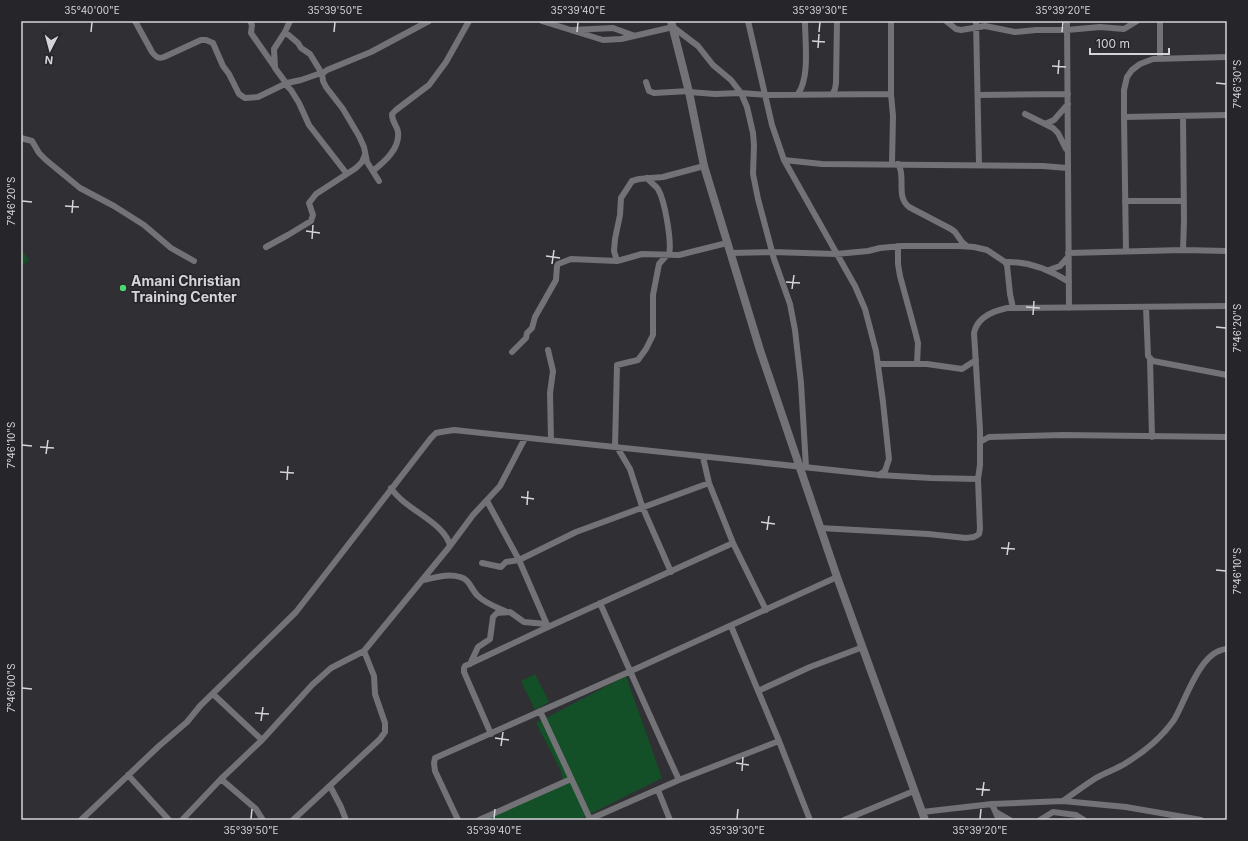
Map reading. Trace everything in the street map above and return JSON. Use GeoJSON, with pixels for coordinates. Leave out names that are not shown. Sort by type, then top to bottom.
{"type":"FeatureCollection","features":[{"type":"Feature","properties":{"kind":"street"},"geometry":{"type":"LineString","coordinates":[[135,21],[152,52],[158,58],[164,57],[201,40],[213,42],[223,66],[239,94],[245,98],[258,97],[285,83],[301,80],[371,52],[429,21]]}},
{"type":"Feature","properties":{"kind":"street"},"geometry":{"type":"LineString","coordinates":[[250,21],[252,25],[251,33],[291,90],[309,125],[347,174]]}},
{"type":"Feature","properties":{"kind":"street"},"geometry":{"type":"LineString","coordinates":[[275,68],[274,49],[286,32],[290,21]]}},
{"type":"Feature","properties":{"kind":"street"},"geometry":{"type":"LineString","coordinates":[[373,171],[389,156],[397,142],[398,133],[393,123],[392,114],[429,85],[446,62],[469,21]]}},
{"type":"Feature","properties":{"kind":"street"},"geometry":{"type":"LineString","coordinates":[[542,21],[603,40],[635,36],[672,24]]}},
{"type":"Feature","properties":{"kind":"street"},"geometry":{"type":"LineString","coordinates":[[748,21],[772,125],[784,160],[861,298],[873,338],[878,364],[889,459],[887,467],[879,475]]}},
{"type":"Feature","properties":{"kind":"street"},"geometry":{"type":"LineString","coordinates":[[798,94],[804,80],[806,49],[805,21]]}},
{"type":"Feature","properties":{"kind":"street"},"geometry":{"type":"LineString","coordinates":[[832,93],[835,89],[836,83],[837,21]]}},
{"type":"Feature","properties":{"kind":"street"},"geometry":{"type":"LineString","coordinates":[[891,21],[891,94],[895,164],[901,172],[901,189],[905,204],[955,232],[967,246]]}},
{"type":"Feature","properties":{"kind":"street"},"geometry":{"type":"LineString","coordinates":[[946,21],[956,29],[961,30],[976,24],[1008,32],[1100,28],[1124,29],[1138,21]]}},
{"type":"Feature","properties":{"kind":"street"},"geometry":{"type":"LineString","coordinates":[[1067,21],[1069,308]]}},
{"type":"Feature","properties":{"kind":"street"},"geometry":{"type":"LineString","coordinates":[[1159,21],[1160,58]]}},
{"type":"Feature","properties":{"kind":"street"},"geometry":{"type":"LineString","coordinates":[[672,24],[689,92],[704,166],[777,403],[802,467],[820,528],[923,816],[992,804],[1063,800],[1126,807],[1166,817],[1201,820]]}},
{"type":"Feature","properties":{"kind":"street"},"geometry":{"type":"LineString","coordinates":[[672,24],[698,46],[713,65],[731,80],[741,93],[752,125],[754,144],[753,174],[758,199],[772,252],[790,304],[795,330],[801,383],[802,467]]}},
{"type":"Feature","properties":{"kind":"street"},"geometry":{"type":"LineString","coordinates":[[976,24],[979,165]]}},
{"type":"Feature","properties":{"kind":"street"},"geometry":{"type":"LineString","coordinates":[[568,30],[613,28],[635,36]]}},
{"type":"Feature","properties":{"kind":"street"},"geometry":{"type":"LineString","coordinates":[[286,32],[302,49],[310,54],[322,72],[324,83],[352,123],[363,144],[367,162],[379,181]]}},
{"type":"Feature","properties":{"kind":"street"},"geometry":{"type":"LineString","coordinates":[[1126,251],[1124,90],[1127,77],[1140,64],[1153,59],[1227,57]]}},
{"type":"Feature","properties":{"kind":"street"},"geometry":{"type":"LineString","coordinates":[[646,82],[649,91],[654,93],[689,92],[766,95],[832,93],[891,94]]}},
{"type":"Feature","properties":{"kind":"street"},"geometry":{"type":"LineString","coordinates":[[978,95],[1068,94]]}},
{"type":"Feature","properties":{"kind":"street"},"geometry":{"type":"LineString","coordinates":[[1045,124],[1054,120],[1068,104]]}},
{"type":"Feature","properties":{"kind":"street"},"geometry":{"type":"LineString","coordinates":[[1025,114],[1056,131],[1067,151]]}},
{"type":"Feature","properties":{"kind":"street"},"geometry":{"type":"LineString","coordinates":[[1124,117],[1227,115]]}},
{"type":"Feature","properties":{"kind":"street"},"geometry":{"type":"LineString","coordinates":[[1183,116],[1183,250]]}},
{"type":"Feature","properties":{"kind":"street"},"geometry":{"type":"LineString","coordinates":[[21,138],[32,141],[39,154],[80,188],[138,221],[171,248],[194,261]]}},
{"type":"Feature","properties":{"kind":"street"},"geometry":{"type":"LineString","coordinates":[[266,246],[288,236],[311,221],[313,217],[309,203],[311,199],[316,194],[356,168],[362,162],[365,153]]}},
{"type":"Feature","properties":{"kind":"street"},"geometry":{"type":"LineString","coordinates":[[784,160],[822,164],[1043,166],[1067,168]]}},
{"type":"Feature","properties":{"kind":"street"},"geometry":{"type":"LineString","coordinates":[[617,261],[614,245],[622,195],[632,181],[635,179],[663,177],[704,166]]}},
{"type":"Feature","properties":{"kind":"street"},"geometry":{"type":"LineString","coordinates":[[646,178],[656,186],[659,192],[670,236],[668,255],[659,264],[653,295],[652,338],[638,360],[617,365],[616,447],[630,470],[642,506],[671,572]]}},
{"type":"Feature","properties":{"kind":"street"},"geometry":{"type":"LineString","coordinates":[[1125,201],[1184,202]]}},
{"type":"Feature","properties":{"kind":"street"},"geometry":{"type":"LineString","coordinates":[[512,352],[526,338],[527,333],[532,328],[535,317],[556,280],[556,266],[558,264],[571,258],[611,259],[617,261],[642,254],[684,254],[727,243]]}},
{"type":"Feature","properties":{"kind":"street"},"geometry":{"type":"LineString","coordinates":[[730,253],[772,252],[836,254],[898,246],[967,246],[987,250],[1005,262],[1008,269],[1013,308]]}},
{"type":"Feature","properties":{"kind":"street"},"geometry":{"type":"LineString","coordinates":[[898,246],[900,276],[916,331],[918,344],[917,364]]}},
{"type":"Feature","properties":{"kind":"street"},"geometry":{"type":"LineString","coordinates":[[1068,255],[1126,251],[1227,251]]}},
{"type":"Feature","properties":{"kind":"street"},"geometry":{"type":"LineString","coordinates":[[1048,270],[1060,266],[1068,255]]}},
{"type":"Feature","properties":{"kind":"street"},"geometry":{"type":"LineString","coordinates":[[1005,262],[1036,266],[1048,270],[1068,282]]}},
{"type":"Feature","properties":{"kind":"street"},"geometry":{"type":"LineString","coordinates":[[820,528],[928,534],[966,538],[974,537],[978,534],[980,529],[978,479],[980,465],[980,430],[974,333],[982,318],[997,311],[1013,308],[1227,306]]}},
{"type":"Feature","properties":{"kind":"street"},"geometry":{"type":"LineString","coordinates":[[1146,307],[1148,356],[1150,359],[1152,437]]}},
{"type":"Feature","properties":{"kind":"street"},"geometry":{"type":"LineString","coordinates":[[548,350],[554,371],[550,393],[550,440]]}},
{"type":"Feature","properties":{"kind":"street"},"geometry":{"type":"LineString","coordinates":[[1150,359],[1153,361],[1227,375]]}},
{"type":"Feature","properties":{"kind":"street"},"geometry":{"type":"LineString","coordinates":[[878,364],[940,365],[962,369],[976,360]]}},
{"type":"Feature","properties":{"kind":"street"},"geometry":{"type":"LineString","coordinates":[[81,820],[187,722],[200,706],[296,612],[391,488],[436,433],[454,430],[879,475],[978,479]]}},
{"type":"Feature","properties":{"kind":"street"},"geometry":{"type":"LineString","coordinates":[[980,430],[988,437]]}},
{"type":"Feature","properties":{"kind":"street"},"geometry":{"type":"LineString","coordinates":[[980,442],[988,437],[1063,435],[1227,437]]}},
{"type":"Feature","properties":{"kind":"street"},"geometry":{"type":"LineString","coordinates":[[182,820],[262,740],[312,685],[331,668],[364,651],[423,580],[474,515],[500,486],[506,478],[525,438]]}},
{"type":"Feature","properties":{"kind":"street"},"geometry":{"type":"LineString","coordinates":[[703,457],[709,482],[733,543],[766,610]]}},
{"type":"Feature","properties":{"kind":"street"},"geometry":{"type":"LineString","coordinates":[[482,563],[501,567],[506,562],[519,560],[576,532],[709,482]]}},
{"type":"Feature","properties":{"kind":"street"},"geometry":{"type":"LineString","coordinates":[[391,488],[398,497],[446,535],[449,539],[450,546]]}},
{"type":"Feature","properties":{"kind":"street"},"geometry":{"type":"LineString","coordinates":[[487,501],[519,560],[547,625]]}},
{"type":"Feature","properties":{"kind":"street"},"geometry":{"type":"LineString","coordinates":[[491,734],[464,672],[464,667],[547,625],[671,572],[733,543]]}},
{"type":"Feature","properties":{"kind":"street"},"geometry":{"type":"LineString","coordinates":[[423,580],[445,576],[464,578],[470,584],[475,594],[481,599],[506,612],[510,612],[524,622],[547,625]]}},
{"type":"Feature","properties":{"kind":"street"},"geometry":{"type":"LineString","coordinates":[[458,820],[435,771],[435,758],[837,577]]}},
{"type":"Feature","properties":{"kind":"street"},"geometry":{"type":"LineString","coordinates":[[600,602],[678,780]]}},
{"type":"Feature","properties":{"kind":"street"},"geometry":{"type":"LineString","coordinates":[[470,664],[478,647],[490,639],[495,614],[506,612]]}},
{"type":"Feature","properties":{"kind":"street"},"geometry":{"type":"LineString","coordinates":[[731,626],[810,820]]}},
{"type":"Feature","properties":{"kind":"street"},"geometry":{"type":"LineString","coordinates":[[758,691],[863,647]]}},
{"type":"Feature","properties":{"kind":"street"},"geometry":{"type":"LineString","coordinates":[[1063,800],[1096,778],[1126,763],[1157,740],[1173,720],[1191,683],[1207,660],[1216,652],[1227,649]]}},
{"type":"Feature","properties":{"kind":"street"},"geometry":{"type":"LineString","coordinates":[[293,820],[380,739],[385,732],[385,722],[375,694],[374,676],[364,651]]}},
{"type":"Feature","properties":{"kind":"street"},"geometry":{"type":"LineString","coordinates":[[213,694],[262,740]]}},
{"type":"Feature","properties":{"kind":"street"},"geometry":{"type":"LineString","coordinates":[[540,712],[589,820],[678,780],[779,741]]}},
{"type":"Feature","properties":{"kind":"street"},"geometry":{"type":"LineString","coordinates":[[128,776],[169,820]]}},
{"type":"Feature","properties":{"kind":"street"},"geometry":{"type":"LineString","coordinates":[[222,779],[256,809],[263,820]]}},
{"type":"Feature","properties":{"kind":"street"},"geometry":{"type":"LineString","coordinates":[[479,820],[571,779]]}},
{"type":"Feature","properties":{"kind":"street"},"geometry":{"type":"LineString","coordinates":[[330,786],[346,820]]}},
{"type":"Feature","properties":{"kind":"street"},"geometry":{"type":"LineString","coordinates":[[658,790],[670,820]]}},
{"type":"Feature","properties":{"kind":"street"},"geometry":{"type":"LineString","coordinates":[[844,820],[914,791]]}},
{"type":"Feature","properties":{"kind":"street"},"geometry":{"type":"LineString","coordinates":[[992,804],[999,820]]}},
{"type":"Feature","properties":{"kind":"street"},"geometry":{"type":"LineString","coordinates":[[996,812],[1010,820]]}},
{"type":"Feature","properties":{"kind":"street"},"geometry":{"type":"LineString","coordinates":[[1040,820],[1053,812],[1076,815],[1084,820]]}},
{"type":"Feature","properties":{"kind":"green space"},"geometry":{"type":"Polygon","coordinates":[[[21,249],[29,260],[21,267],[21,249]]]}},
{"type":"Feature","properties":{"kind":"green space"},"geometry":{"type":"Polygon","coordinates":[[[535,674],[549,702],[535,710],[521,681],[535,674]]]}},
{"type":"Feature","properties":{"kind":"green space"},"geometry":{"type":"Polygon","coordinates":[[[626,676],[662,778],[578,820],[485,820],[563,785],[562,773],[536,723],[626,676]]]}},
{"type":"Feature","properties":{"kind":"place","name":"Amani Christian Training Center"},"geometry":{"type":"Point","coordinates":[123,288]}}]}
